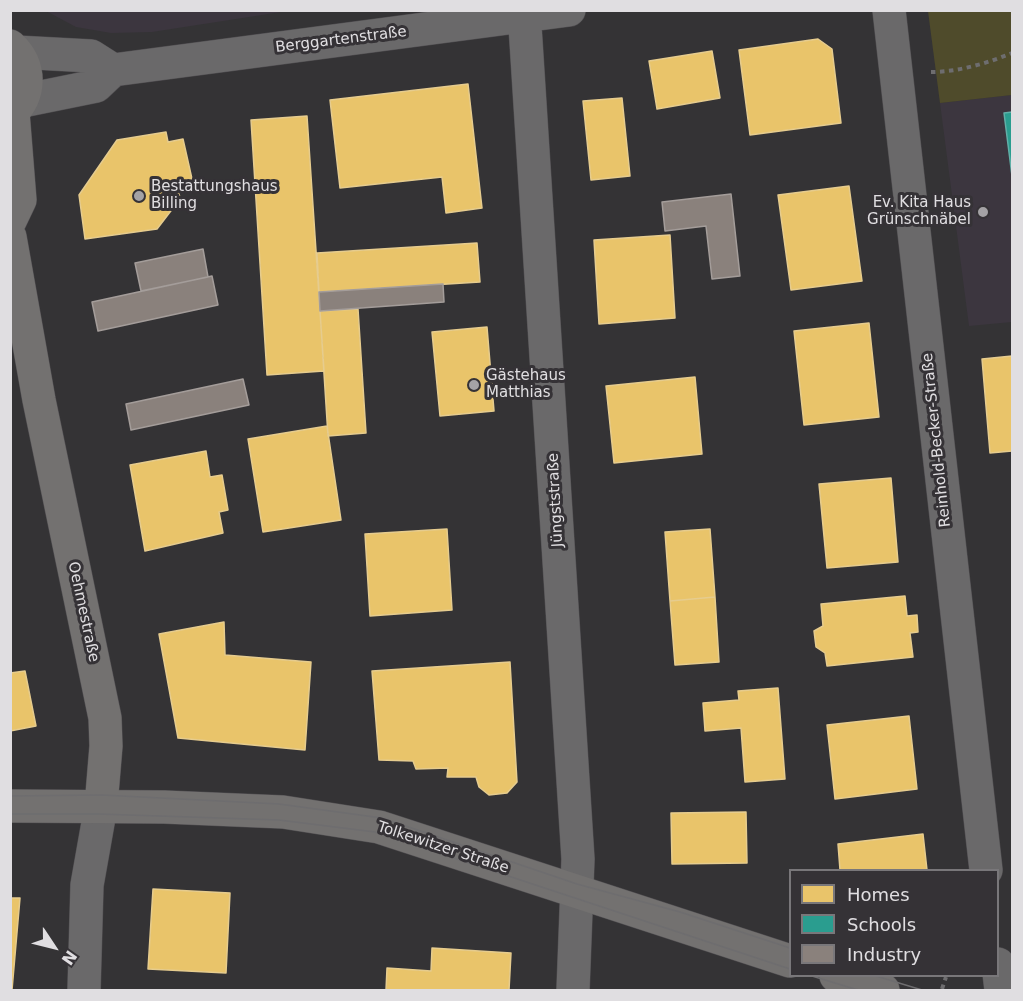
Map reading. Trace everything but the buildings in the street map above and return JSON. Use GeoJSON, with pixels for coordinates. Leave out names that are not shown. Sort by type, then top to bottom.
{"type":"FeatureCollection","features":[{"type":"Feature","properties":{"kind":"main road"},"geometry":{"type":"LineString","coordinates":[[10,221],[20,200],[15,109],[26,88],[23,62],[13,49]]}},
{"type":"Feature","properties":{"kind":"main road","name":"Oehmestraße"},"geometry":{"type":"LineString","coordinates":[[10,237],[39,400],[105,718],[106,747],[101,806]]}},
{"type":"Feature","properties":{"kind":"main road","name":"Tolkewitzer Straße"},"geometry":{"type":"LineString","coordinates":[[10,806],[101,806],[283,813],[379,827],[789,961]]}},
{"type":"Feature","properties":{"kind":"main road"},"geometry":{"type":"LineString","coordinates":[[843,977],[883,990]]}},
{"type":"Feature","properties":{"kind":"street","name":"Berggartenstraße"},"geometry":{"type":"LineString","coordinates":[[15,109],[96,86],[113,70],[525,13],[569,10]]}},
{"type":"Feature","properties":{"kind":"street","name":"Reinhold-Becker-Straße"},"geometry":{"type":"LineString","coordinates":[[889,10],[986,869]]}},
{"type":"Feature","properties":{"kind":"street","name":"Jüngststraße"},"geometry":{"type":"LineString","coordinates":[[525,13],[576,836],[577,891],[573,990]]}},
{"type":"Feature","properties":{"kind":"street"},"geometry":{"type":"LineString","coordinates":[[13,49],[91,56],[113,70]]}},
{"type":"Feature","properties":{"kind":"street","name":"Oehmestraße"},"geometry":{"type":"LineString","coordinates":[[84,990],[87,885],[101,806]]}},
{"type":"Feature","properties":{"kind":"path"},"geometry":{"type":"LineString","coordinates":[[897,72],[940,72],[993,61],[1012,53]]}},
{"type":"Feature","properties":{"kind":"path"},"geometry":{"type":"LineString","coordinates":[[942,989],[946,977]]}},
{"type":"Feature","properties":{"kind":"shaded area"},"geometry":{"type":"Polygon","coordinates":[[[294,10],[152,32],[111,33],[76,27],[46,11],[294,10]]]}},
{"type":"Feature","properties":{"kind":"shaded area"},"geometry":{"type":"Polygon","coordinates":[[[928,11],[1012,11],[1012,95],[940,103],[928,11]]]}},
{"type":"Feature","properties":{"kind":"shaded area","name":"Ev. Kita Haus Grünschnäbel"},"geometry":{"type":"Polygon","coordinates":[[[1012,95],[1012,322],[969,326],[940,103],[1012,95]]]}},
{"type":"Feature","properties":{"kind":"tram line"},"geometry":{"type":"LineString","coordinates":[[10,796],[102,795],[279,804],[382,818],[577,884],[680,912],[789,948]]}},
{"type":"Feature","properties":{"kind":"tram line"},"geometry":{"type":"LineString","coordinates":[[10,814],[99,814],[279,820],[375,832],[789,969]]}},
{"type":"Feature","properties":{"kind":"tram line"},"geometry":{"type":"LineString","coordinates":[[815,977],[858,990]]}},
{"type":"Feature","properties":{"kind":"tram line"},"geometry":{"type":"LineString","coordinates":[[879,977],[922,990]]}},
{"type":"Feature","properties":{"kind":"place","name":"Bestattungshaus Billing"},"geometry":{"type":"Point","coordinates":[139,196]}},
{"type":"Feature","properties":{"kind":"place","name":"Ev. Kita Haus Grünschnäbel"},"geometry":{"type":"Point","coordinates":[983,212]}},
{"type":"Feature","properties":{"kind":"place","name":"Gästehaus Matthias"},"geometry":{"type":"Point","coordinates":[474,385]}}]}
